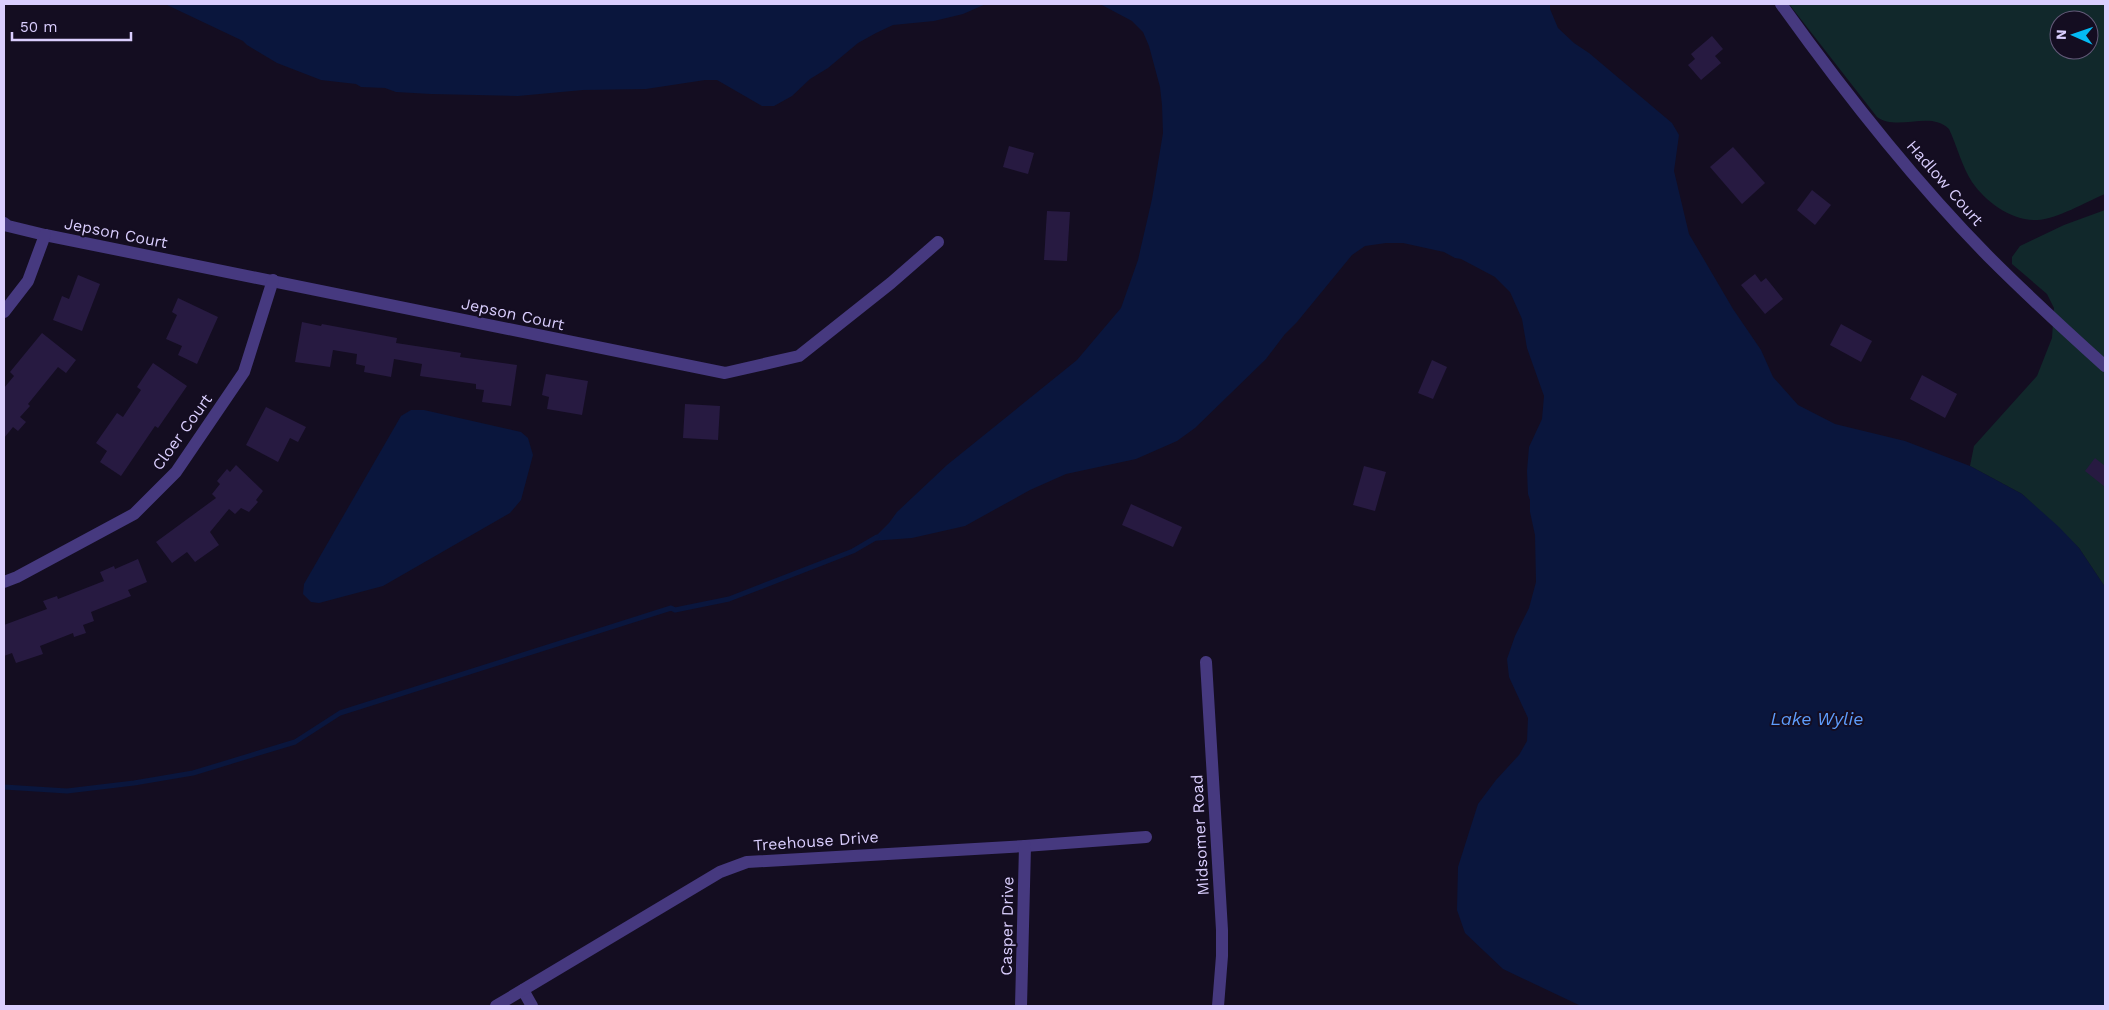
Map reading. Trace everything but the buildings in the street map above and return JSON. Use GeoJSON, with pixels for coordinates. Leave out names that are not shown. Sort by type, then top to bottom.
{"type":"FeatureCollection","features":[{"type":"Feature","properties":{"kind":"street","name":"Hadlow Court"},"geometry":{"type":"LineString","coordinates":[[1781,4],[1845,90],[1945,210],[2033,300],[2105,366]]}},
{"type":"Feature","properties":{"kind":"street","name":"Jepson Court"},"geometry":{"type":"LineString","coordinates":[[4,223],[8,226],[45,235],[725,373],[799,356],[891,283],[938,242]]}},
{"type":"Feature","properties":{"kind":"street","name":"Jepson Court"},"geometry":{"type":"LineString","coordinates":[[4,312],[28,282],[45,235]]}},
{"type":"Feature","properties":{"kind":"street","name":"Cloer Court"},"geometry":{"type":"LineString","coordinates":[[4,582],[17,577],[134,514],[176,472],[244,372],[273,280]]}},
{"type":"Feature","properties":{"kind":"street","name":"Midsomer Road"},"geometry":{"type":"LineString","coordinates":[[1206,662],[1222,930],[1218,1006]]}},
{"type":"Feature","properties":{"kind":"street","name":"Treehouse Drive"},"geometry":{"type":"LineString","coordinates":[[496,1006],[720,872],[747,862],[1146,837]]}},
{"type":"Feature","properties":{"kind":"street","name":"Casper Drive"},"geometry":{"type":"LineString","coordinates":[[1021,1006],[1025,846]]}},
{"type":"Feature","properties":{"kind":"street"},"geometry":{"type":"LineString","coordinates":[[523,990],[532,1006]]}},
{"type":"Feature","properties":{"kind":"green space"},"geometry":{"type":"Polygon","coordinates":[[[1789,4],[2105,4],[2105,194],[2053,217],[2037,220],[2018,217],[2000,209],[1984,197],[1972,182],[1965,170],[1949,129],[1933,121],[1894,123],[1877,117],[1789,4]]]}},
{"type":"Feature","properties":{"kind":"green space"},"geometry":{"type":"Polygon","coordinates":[[[2105,210],[2105,587],[2079,548],[2022,494],[1970,466],[1974,446],[2037,376],[2052,338],[2054,308],[2047,294],[2012,264],[2012,257],[2020,246],[2064,225],[2105,210]]]}},
{"type":"Feature","properties":{"kind":"water"},"geometry":{"type":"Polygon","coordinates":[[[165,4],[986,4],[963,14],[934,21],[893,25],[858,43],[828,68],[810,79],[792,96],[774,106],[762,106],[717,80],[705,80],[646,89],[583,90],[518,96],[396,92],[385,88],[361,87],[356,84],[321,80],[277,63],[243,41],[165,4]]]}},
{"type":"Feature","properties":{"kind":"water","name":"Lake Wylie"},"geometry":{"type":"Polygon","coordinates":[[[1100,4],[1550,4],[1550,9],[1558,28],[1672,123],[1679,135],[1674,171],[1689,234],[1733,309],[1761,350],[1773,377],[1798,405],[1835,424],[1905,441],[1970,466],[2022,494],[2079,548],[2105,587],[2105,1006],[1581,1006],[1503,969],[1465,933],[1457,910],[1458,867],[1478,804],[1496,780],[1519,755],[1527,741],[1528,718],[1509,677],[1507,659],[1515,636],[1529,608],[1536,582],[1535,535],[1530,512],[1527,471],[1529,447],[1542,419],[1544,396],[1527,348],[1522,319],[1510,292],[1495,277],[1444,252],[1403,243],[1386,243],[1365,246],[1352,255],[1266,359],[1195,428],[1177,441],[1136,459],[1066,474],[1030,490],[965,526],[912,538],[871,541],[897,512],[947,465],[1077,360],[1121,308],[1138,260],[1152,199],[1163,133],[1162,105],[1160,87],[1149,46],[1143,32],[1132,21],[1100,4]]]}},
{"type":"Feature","properties":{"kind":"water"},"geometry":{"type":"Polygon","coordinates":[[[411,410],[424,410],[521,432],[528,438],[533,455],[521,500],[510,513],[383,586],[319,603],[311,602],[303,594],[304,584],[401,416],[411,410]]]}},
{"type":"Feature","properties":{"kind":"waterway"},"geometry":{"type":"LineString","coordinates":[[4,787],[67,791],[134,783],[193,773],[295,742],[340,713],[671,608],[675,610],[729,599],[853,551],[877,537]]}}]}
